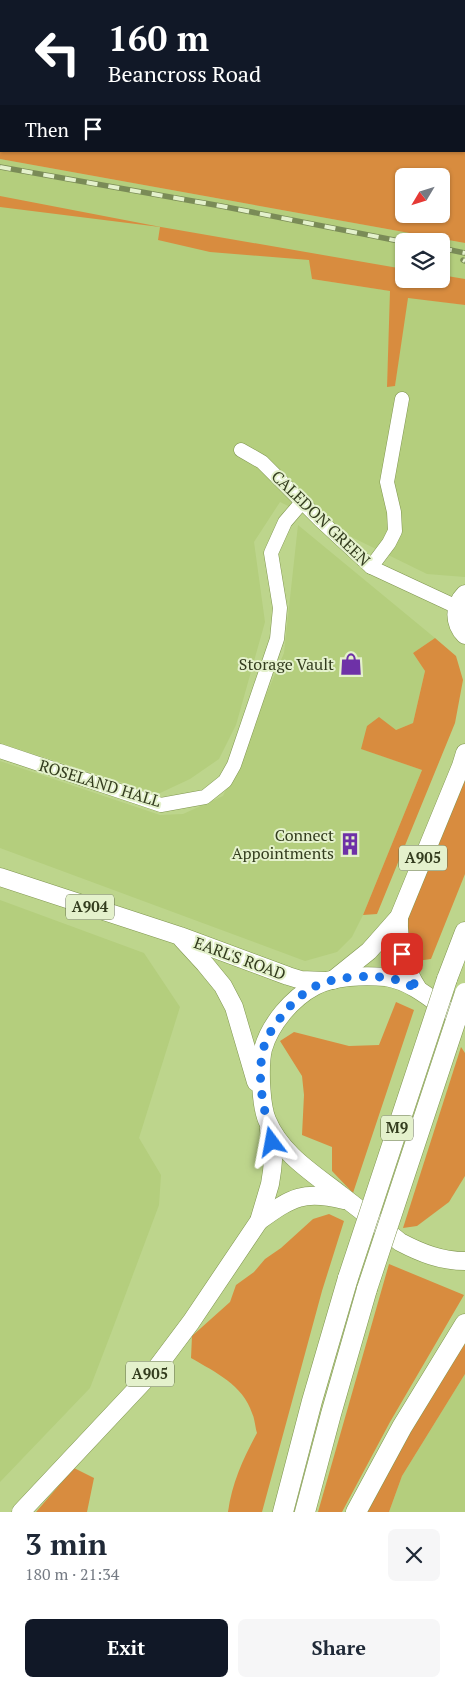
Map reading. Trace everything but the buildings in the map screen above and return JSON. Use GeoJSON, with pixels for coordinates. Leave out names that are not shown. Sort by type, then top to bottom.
{"type":"FeatureCollection","features":[{"type":"Feature","properties":{"kind":"highway","name":"M9"},"geometry":{"type":"LineString","coordinates":[[283,1512],[348,1278],[447,979],[465,932]]}},
{"type":"Feature","properties":{"kind":"highway","name":"M9"},"geometry":{"type":"LineString","coordinates":[[305,1512],[367,1289],[465,993]]}},
{"type":"Feature","properties":{"kind":"highway"},"geometry":{"type":"LineString","coordinates":[[356,1512],[402,1427],[465,1324]]}},
{"type":"Feature","properties":{"kind":"main road"},"geometry":{"type":"LineString","coordinates":[[461,600],[456,620],[459,629],[465,635]]}},
{"type":"Feature","properties":{"kind":"main road","name":"A905"},"geometry":{"type":"LineString","coordinates":[[331,981],[371,949],[399,917],[465,753]]}},
{"type":"Feature","properties":{"kind":"main road","name":"EARL'S ROAD"},"geometry":{"type":"LineString","coordinates":[[0,877],[180,936],[301,980],[315,982],[331,981]]}},
{"type":"Feature","properties":{"kind":"main road","name":"A905"},"geometry":{"type":"LineString","coordinates":[[399,917],[398,934],[402,954],[411,979],[418,990]]}},
{"type":"Feature","properties":{"kind":"main road","name":"EARL'S ROAD"},"geometry":{"type":"LineString","coordinates":[[180,936],[206,964],[234,1007],[265,1114]]}},
{"type":"Feature","properties":{"kind":"main road"},"geometry":{"type":"LineString","coordinates":[[465,1022],[404,982],[385,977],[360,977],[331,981],[315,986],[294,1002],[281,1017],[263,1049],[260,1065],[265,1114],[287,1151],[400,1242],[437,1258],[465,1261]]}},
{"type":"Feature","properties":{"kind":"main road","name":"A905"},"geometry":{"type":"LineString","coordinates":[[260,1221],[274,1160],[265,1114]]}},
{"type":"Feature","properties":{"kind":"main road","name":"A905"},"geometry":{"type":"LineString","coordinates":[[21,1512],[158,1366],[191,1322],[260,1221],[281,1205],[306,1195],[326,1196],[351,1202]]}},
{"type":"Feature","properties":{"kind":"street"},"geometry":{"type":"LineString","coordinates":[[370,568],[395,531],[394,512],[387,482],[402,399]]}},
{"type":"Feature","properties":{"kind":"street","name":"CALEDON GREEN"},"geometry":{"type":"LineString","coordinates":[[242,450],[262,462],[370,568],[461,600]]}},
{"type":"Feature","properties":{"kind":"street","name":"ROSELAND HALL"},"geometry":{"type":"LineString","coordinates":[[0,751],[161,805],[205,797],[225,780],[234,765],[277,639],[280,608],[271,553],[285,522],[302,501]]}},
{"type":"Feature","properties":{"kind":"shaded area"},"geometry":{"type":"Polygon","coordinates":[[[0,152],[465,152],[465,243],[450,240],[450,233],[410,233],[0,159],[0,152]]]}},
{"type":"Feature","properties":{"kind":"shaded area"},"geometry":{"type":"Polygon","coordinates":[[[0,159],[410,233],[395,233],[395,288],[450,288],[450,240],[465,243],[465,296],[312,279],[391,291],[387,386],[395,386],[407,297],[465,305],[465,577],[427,574],[280,502],[254,542],[265,622],[236,725],[219,759],[190,779],[158,794],[0,743],[0,159]]]}},
{"type":"Feature","properties":{"kind":"shaded area"},"geometry":{"type":"Polygon","coordinates":[[[0,196],[161,227],[395,267],[395,288],[450,288],[450,276],[465,279],[465,305],[408,298],[395,386],[387,387],[390,291],[312,279],[309,260],[210,252],[158,240],[160,227],[0,207],[0,196]]]}},
{"type":"Feature","properties":{"kind":"shaded area"},"geometry":{"type":"Polygon","coordinates":[[[298,525],[435,638],[413,653],[425,671],[413,723],[362,749],[422,770],[363,915],[352,937],[337,952],[305,961],[0,848],[0,761],[160,815],[183,814],[223,796],[284,653],[298,525]]]}},
{"type":"Feature","properties":{"kind":"shaded area"},"geometry":{"type":"Polygon","coordinates":[[[435,638],[456,656],[463,680],[455,723],[377,914],[363,915],[422,770],[361,749],[367,726],[379,717],[396,730],[413,723],[425,671],[413,653],[435,638]]]}},
{"type":"Feature","properties":{"kind":"shaded area"},"geometry":{"type":"Polygon","coordinates":[[[465,776],[465,874],[431,959],[417,961],[404,946],[404,922],[465,776]]]}},
{"type":"Feature","properties":{"kind":"shaded area"},"geometry":{"type":"Polygon","coordinates":[[[0,900],[144,953],[180,1007],[139,1138],[161,1175],[159,1205],[113,1328],[90,1388],[0,1482],[0,900]]]}},
{"type":"Feature","properties":{"kind":"shaded area"},"geometry":{"type":"Polygon","coordinates":[[[396,1002],[414,1010],[353,1193],[332,1171],[332,1147],[302,1135],[304,1095],[302,1076],[280,1041],[294,1032],[349,1046],[379,1045],[396,1002]]]}},
{"type":"Feature","properties":{"kind":"shaded area"},"geometry":{"type":"Polygon","coordinates":[[[461,1047],[465,1053],[465,1176],[449,1202],[417,1226],[403,1228],[461,1047]]]}},
{"type":"Feature","properties":{"kind":"shaded area"},"geometry":{"type":"Polygon","coordinates":[[[329,1214],[344,1221],[322,1291],[262,1512],[228,1512],[232,1491],[239,1471],[257,1433],[248,1403],[235,1387],[191,1358],[192,1336],[230,1302],[236,1285],[254,1272],[265,1259],[281,1248],[313,1219],[329,1214]]]}},
{"type":"Feature","properties":{"kind":"shaded area"},"geometry":{"type":"Polygon","coordinates":[[[389,1264],[464,1295],[390,1422],[342,1512],[318,1512],[389,1264]]]}},
{"type":"Feature","properties":{"kind":"shaded area"},"geometry":{"type":"Polygon","coordinates":[[[465,1339],[465,1374],[402,1476],[389,1512],[365,1512],[378,1484],[465,1339]]]}},
{"type":"Feature","properties":{"kind":"shaded area"},"geometry":{"type":"Polygon","coordinates":[[[465,1374],[465,1512],[389,1512],[402,1476],[465,1374]]]}},
{"type":"Feature","properties":{"kind":"shaded area"},"geometry":{"type":"Polygon","coordinates":[[[74,1468],[94,1478],[87,1512],[36,1512],[74,1468]]]}},
{"type":"Feature","properties":{"kind":"railway"},"geometry":{"type":"LineString","coordinates":[[0,167],[221,206],[395,240]]}},
{"type":"Feature","properties":{"kind":"railway"},"geometry":{"type":"LineString","coordinates":[[450,250],[465,253]]}},
{"type":"Feature","properties":{"kind":"place","name":"Storage Vault"},"geometry":{"type":"Point","coordinates":[351,664]}},
{"type":"Feature","properties":{"kind":"place","name":"Connect Appointments"},"geometry":{"type":"Point","coordinates":[350,844]}},
{"type":"Feature","properties":{"kind":"route"},"geometry":{"type":"LineString","coordinates":[[272,1142],[263,1106],[260,1065],[263,1049],[277,1022],[294,1002],[315,986],[329,981],[360,977],[385,977],[404,982],[418,990],[405,966],[402,954]]}}]}
